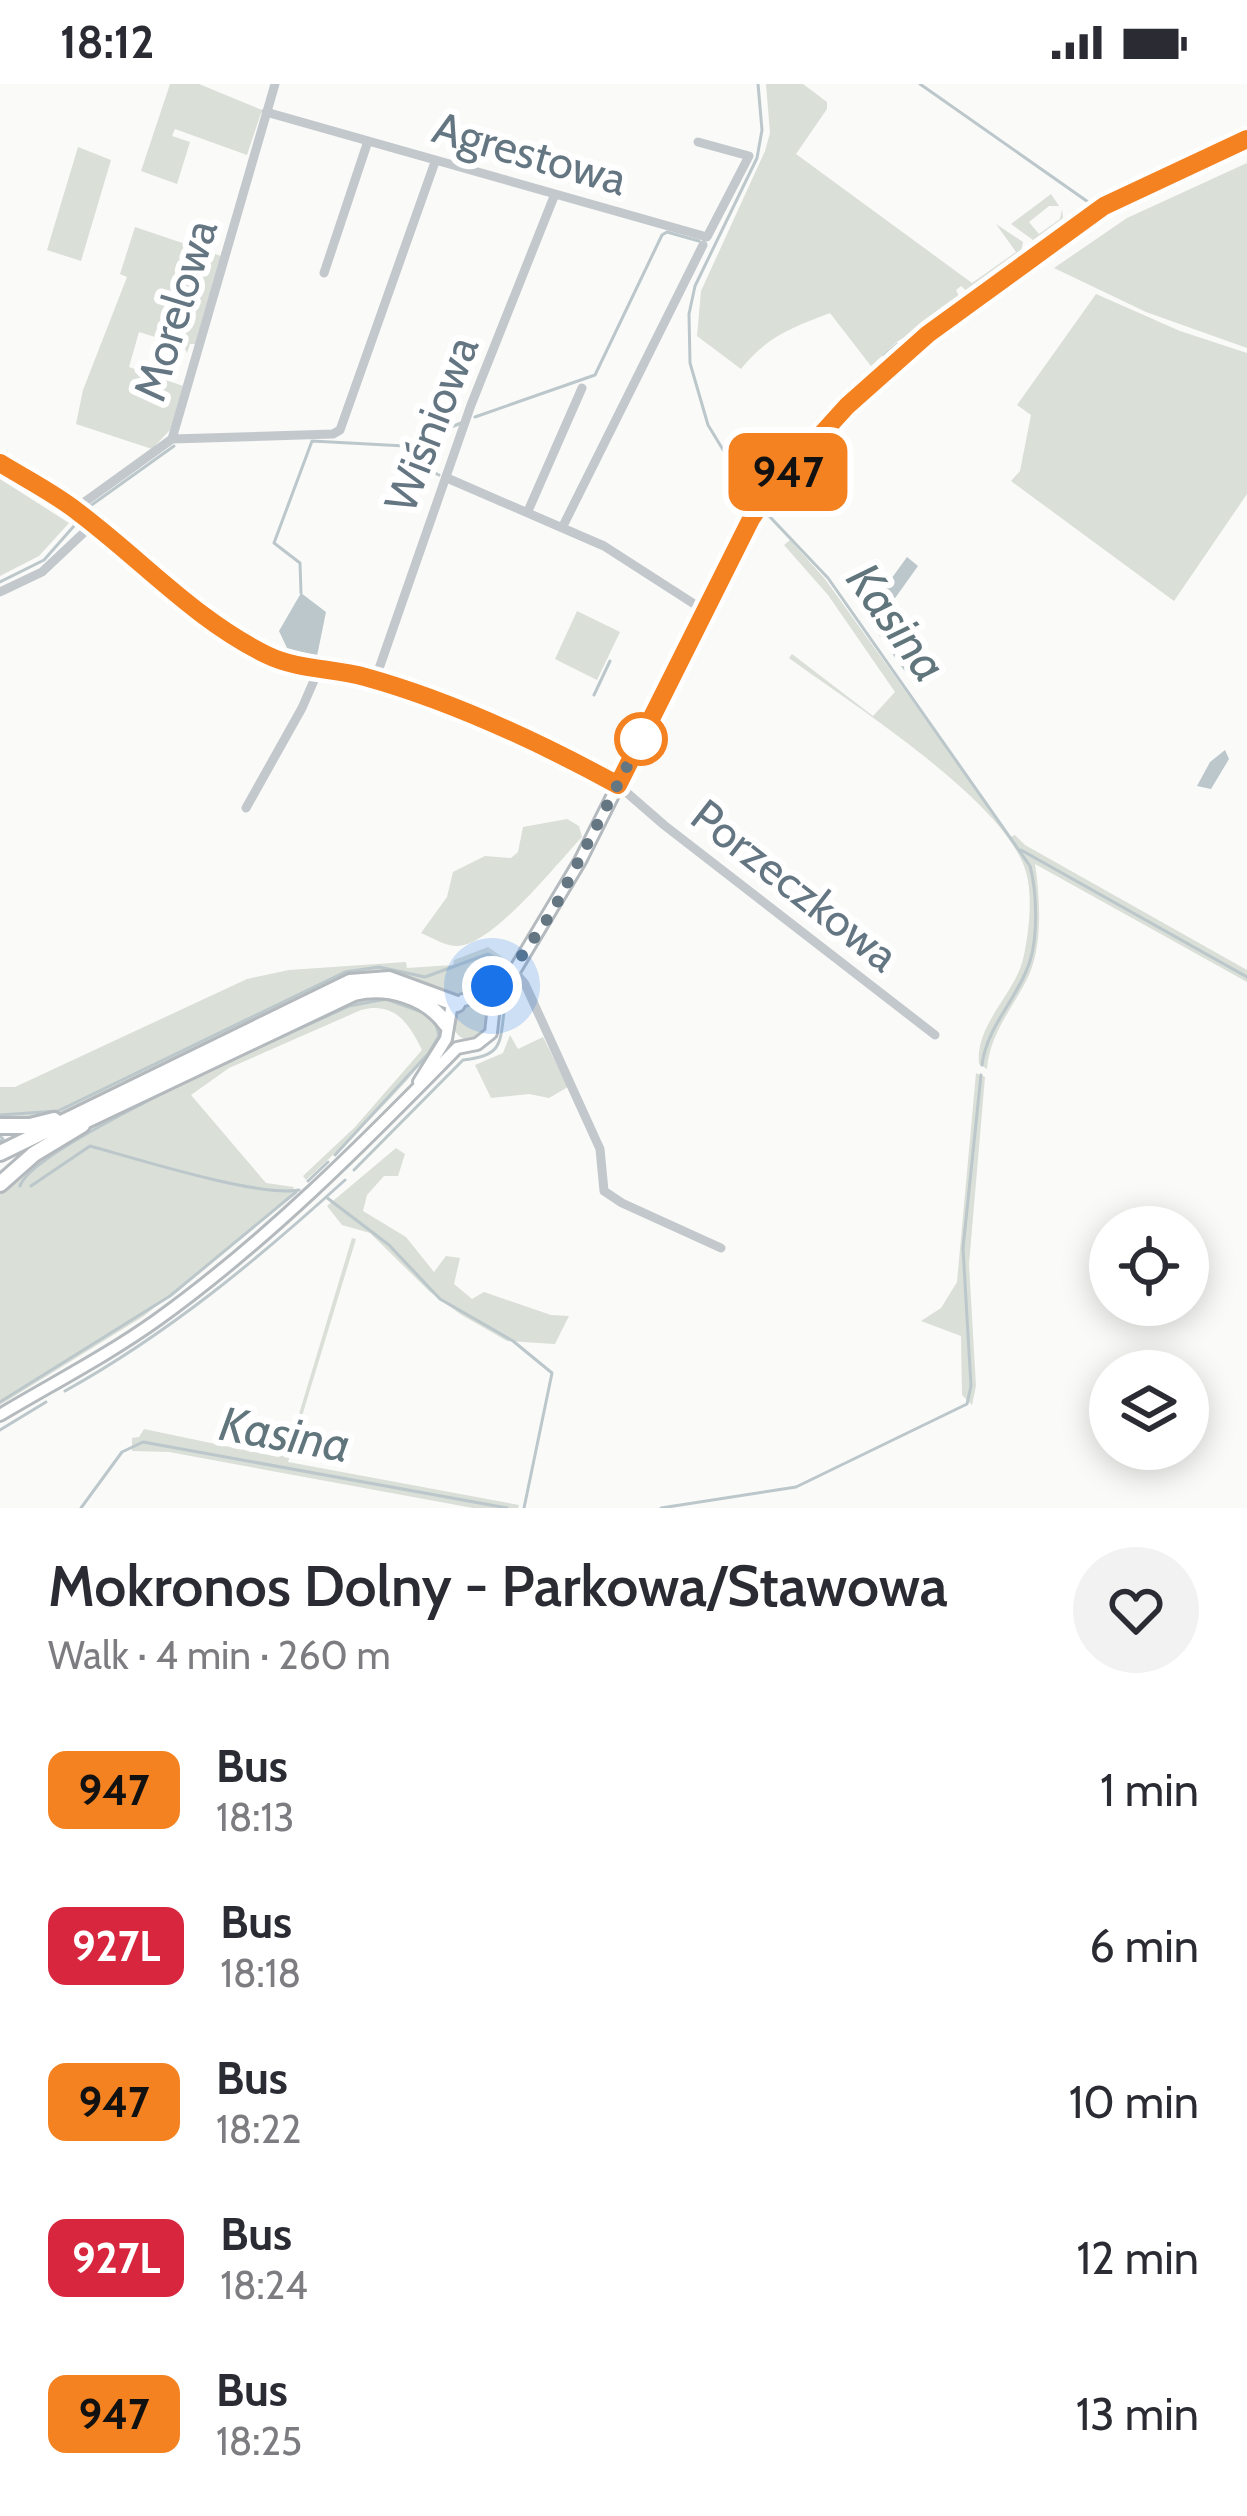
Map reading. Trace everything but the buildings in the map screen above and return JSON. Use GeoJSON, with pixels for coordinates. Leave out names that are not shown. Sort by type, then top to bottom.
{"type":"FeatureCollection","features":[{"type":"Feature","properties":{"kind":"highway"},"geometry":{"type":"LineString","coordinates":[[0,1153],[350,982],[389,979],[457,1004]]}},
{"type":"Feature","properties":{"kind":"highway"},"geometry":{"type":"LineString","coordinates":[[0,1163],[354,993],[398,993],[430,1007],[447,1028]]}},
{"type":"Feature","properties":{"kind":"highway"},"geometry":{"type":"LineString","coordinates":[[0,1126],[57,1120],[118,1094]]}},
{"type":"Feature","properties":{"kind":"highway"},"geometry":{"type":"LineString","coordinates":[[0,1184],[34,1154],[91,1119]]}},
{"type":"Feature","properties":{"kind":"main road"},"geometry":{"type":"LineString","coordinates":[[0,1415],[158,1319],[311,1193],[417,1084],[466,1045],[485,1040],[491,1033],[492,1013],[512,970],[553,911],[761,503],[878,376],[1104,206],[1247,139]]}},
{"type":"Feature","properties":{"kind":"main road"},"geometry":{"type":"LineString","coordinates":[[466,1045],[452,1039],[447,1016],[457,1004],[473,999],[512,970]]}},
{"type":"Feature","properties":{"kind":"main road"},"geometry":{"type":"LineString","coordinates":[[473,999],[492,1013]]}},
{"type":"Feature","properties":{"kind":"main road"},"geometry":{"type":"LineString","coordinates":[[417,1084],[447,1028]]}},
{"type":"Feature","properties":{"kind":"street","name":"Morelowa"},"geometry":{"type":"LineString","coordinates":[[75,509],[172,439],[275,84]]}},
{"type":"Feature","properties":{"kind":"street","name":"Agrestowa"},"geometry":{"type":"LineString","coordinates":[[266,112],[705,241]]}},
{"type":"Feature","properties":{"kind":"street"},"geometry":{"type":"LineString","coordinates":[[324,273],[368,141]]}},
{"type":"Feature","properties":{"kind":"street"},"geometry":{"type":"LineString","coordinates":[[563,526],[749,156],[698,142]]}},
{"type":"Feature","properties":{"kind":"street"},"geometry":{"type":"LineString","coordinates":[[172,439],[333,434],[340,430],[435,162]]}},
{"type":"Feature","properties":{"kind":"street","name":"Wiśniowa"},"geometry":{"type":"LineString","coordinates":[[375,680],[555,194]]}},
{"type":"Feature","properties":{"kind":"street"},"geometry":{"type":"LineString","coordinates":[[528,511],[582,388]]}},
{"type":"Feature","properties":{"kind":"street","name":"Porzeczkowa"},"geometry":{"type":"LineString","coordinates":[[0,463],[75,509],[206,618],[274,658],[375,680],[502,729],[618,785],[934,1034]]}},
{"type":"Feature","properties":{"kind":"street"},"geometry":{"type":"LineString","coordinates":[[447,478],[610,550],[705,610]]}},
{"type":"Feature","properties":{"kind":"street"},"geometry":{"type":"LineString","coordinates":[[0,592],[42,572],[93,524]]}},
{"type":"Feature","properties":{"kind":"street"},"geometry":{"type":"LineString","coordinates":[[246,808],[319,669]]}},
{"type":"Feature","properties":{"kind":"street"},"geometry":{"type":"LineString","coordinates":[[512,970],[525,984],[600,1149],[604,1191],[721,1248]]}},
{"type":"Feature","properties":{"kind":"shaded area"},"geometry":{"type":"Polygon","coordinates":[[[170,84],[199,84],[262,110],[247,155],[175,129],[172,136],[190,142],[177,184],[141,171],[170,84]]]}},
{"type":"Feature","properties":{"kind":"shaded area"},"geometry":{"type":"Polygon","coordinates":[[[766,84],[803,84],[827,102],[796,154],[972,283],[1016,252],[996,224],[1023,242],[1021,252],[975,284],[980,290],[969,293],[961,286],[956,290],[960,298],[955,309],[898,341],[871,366],[830,313],[770,341],[741,369],[697,336],[701,291],[770,133],[766,84]]]}},
{"type":"Feature","properties":{"kind":"shaded area"},"geometry":{"type":"Polygon","coordinates":[[[78,147],[111,160],[81,261],[47,250],[78,147]]]}},
{"type":"Feature","properties":{"kind":"shaded area"},"geometry":{"type":"Polygon","coordinates":[[[1247,163],[1247,348],[1146,312],[1054,268],[1127,218],[1247,163]]]}},
{"type":"Feature","properties":{"kind":"shaded area"},"geometry":{"type":"Polygon","coordinates":[[[1051,194],[1059,206],[1049,206],[1029,222],[1039,234],[1060,219],[1062,209],[1063,218],[1033,240],[1011,224],[1051,194]]]}},
{"type":"Feature","properties":{"kind":"shaded area"},"geometry":{"type":"Polygon","coordinates":[[[135,227],[221,256],[195,344],[190,344],[187,353],[184,346],[139,332],[129,367],[183,386],[170,430],[152,449],[76,424],[83,390],[127,277],[120,274],[135,227]]]}},
{"type":"Feature","properties":{"kind":"shaded area"},"geometry":{"type":"Polygon","coordinates":[[[1096,294],[1180,331],[1247,353],[1247,494],[1174,601],[1011,481],[1020,471],[1031,415],[1017,405],[1096,294]]]}},
{"type":"Feature","properties":{"kind":"shaded area"},"geometry":{"type":"Polygon","coordinates":[[[0,479],[69,523],[39,556],[0,576],[0,479]]]}},
{"type":"Feature","properties":{"kind":"shaded area"},"geometry":{"type":"Polygon","coordinates":[[[790,540],[825,579],[1010,837],[1015,835],[1025,845],[1247,970],[1247,982],[1035,864],[1037,949],[1023,987],[998,1031],[987,1069],[979,1064],[983,1035],[1024,955],[1030,914],[1026,872],[1013,844],[958,785],[789,658],[792,654],[873,716],[895,692],[828,595],[784,545],[790,540]]]}},
{"type":"Feature","properties":{"kind":"shaded area"},"geometry":{"type":"Polygon","coordinates":[[[907,557],[918,566],[883,615],[917,665],[906,673],[865,615],[907,557]]]}},
{"type":"Feature","properties":{"kind":"shaded area"},"geometry":{"type":"Polygon","coordinates":[[[301,593],[326,612],[317,656],[287,648],[279,631],[301,593]]]}},
{"type":"Feature","properties":{"kind":"shaded area"},"geometry":{"type":"Polygon","coordinates":[[[577,611],[620,632],[597,680],[555,659],[577,611]]]}},
{"type":"Feature","properties":{"kind":"shaded area"},"geometry":{"type":"Polygon","coordinates":[[[1225,750],[1229,759],[1211,789],[1197,786],[1210,762],[1225,750]]]}},
{"type":"Feature","properties":{"kind":"shaded area"},"geometry":{"type":"Polygon","coordinates":[[[567,819],[579,826],[582,837],[505,919],[470,943],[456,946],[421,933],[447,897],[453,872],[485,856],[511,858],[518,852],[523,827],[567,819]]]}},
{"type":"Feature","properties":{"kind":"shaded area"},"geometry":{"type":"Polygon","coordinates":[[[488,947],[505,959],[478,990],[449,995],[411,977],[387,972],[345,977],[66,1111],[34,1121],[0,1121],[0,1087],[15,1087],[247,979],[289,970],[406,962],[407,968],[453,965],[454,960],[488,947]]]}},
{"type":"Feature","properties":{"kind":"shaded area"},"geometry":{"type":"Polygon","coordinates":[[[362,996],[421,1007],[436,1023],[433,1047],[401,1087],[306,1180],[303,1176],[355,1127],[422,1050],[399,1016],[383,1009],[361,1010],[229,1068],[191,1095],[266,1183],[294,1187],[291,1195],[144,1316],[0,1405],[0,1191],[34,1158],[98,1121],[362,996]]]}},
{"type":"Feature","properties":{"kind":"shaded area"},"geometry":{"type":"Polygon","coordinates":[[[470,1006],[482,1011],[487,1023],[482,1035],[470,1040],[458,1035],[453,1023],[458,1011],[470,1006]]]}},
{"type":"Feature","properties":{"kind":"shaded area"},"geometry":{"type":"Polygon","coordinates":[[[510,1035],[518,1049],[543,1037],[568,1087],[549,1098],[529,1094],[491,1098],[475,1065],[503,1053],[510,1035]]]}},
{"type":"Feature","properties":{"kind":"shaded area"},"geometry":{"type":"Polygon","coordinates":[[[976,1073],[985,1077],[969,1264],[976,1386],[972,1405],[962,1395],[961,1336],[921,1321],[941,1308],[957,1282],[976,1073]]]}},
{"type":"Feature","properties":{"kind":"shaded area"},"geometry":{"type":"Polygon","coordinates":[[[396,1148],[405,1154],[398,1176],[384,1176],[367,1195],[363,1211],[406,1237],[434,1272],[446,1256],[460,1258],[454,1284],[472,1299],[484,1292],[551,1315],[569,1316],[555,1344],[507,1341],[429,1291],[370,1233],[342,1225],[327,1206],[396,1148]]]}},
{"type":"Feature","properties":{"kind":"shaded area"},"geometry":{"type":"Polygon","coordinates":[[[352,1238],[356,1239],[288,1462],[518,1508],[473,1508],[169,1452],[132,1451],[132,1438],[144,1429],[278,1457],[287,1454],[352,1238]]]}},
{"type":"Feature","properties":{"kind":"waterway","name":"Kasina"},"geometry":{"type":"LineString","coordinates":[[758,84],[762,130],[757,158],[695,286],[689,314],[690,363],[708,425],[753,499],[828,578],[1030,866],[1036,914],[1033,951],[990,1037],[982,1065]]}},
{"type":"Feature","properties":{"kind":"waterway"},"geometry":{"type":"LineString","coordinates":[[920,84],[1091,204]]}},
{"type":"Feature","properties":{"kind":"waterway"},"geometry":{"type":"LineString","coordinates":[[1099,199],[1247,131]]}},
{"type":"Feature","properties":{"kind":"waterway"},"geometry":{"type":"LineString","coordinates":[[1044,238],[1063,224]]}},
{"type":"Feature","properties":{"kind":"waterway"},"geometry":{"type":"LineString","coordinates":[[475,417],[595,375],[662,235],[667,232],[699,241]]}},
{"type":"Feature","properties":{"kind":"waterway"},"geometry":{"type":"LineString","coordinates":[[908,337],[1021,256]]}},
{"type":"Feature","properties":{"kind":"waterway"},"geometry":{"type":"LineString","coordinates":[[884,356],[898,344]]}},
{"type":"Feature","properties":{"kind":"waterway"},"geometry":{"type":"LineString","coordinates":[[813,430],[858,381]]}},
{"type":"Feature","properties":{"kind":"waterway"},"geometry":{"type":"LineString","coordinates":[[301,593],[300,563],[274,543],[312,441],[405,446],[461,423]]}},
{"type":"Feature","properties":{"kind":"waterway"},"geometry":{"type":"LineString","coordinates":[[763,487],[808,437]]}},
{"type":"Feature","properties":{"kind":"waterway"},"geometry":{"type":"LineString","coordinates":[[86,509],[174,446]]}},
{"type":"Feature","properties":{"kind":"waterway"},"geometry":{"type":"LineString","coordinates":[[406,448],[439,475]]}},
{"type":"Feature","properties":{"kind":"waterway"},"geometry":{"type":"LineString","coordinates":[[0,582],[44,560],[74,526],[74,517],[57,506]]}},
{"type":"Feature","properties":{"kind":"waterway"},"geometry":{"type":"LineString","coordinates":[[594,695],[610,661]]}},
{"type":"Feature","properties":{"kind":"waterway"},"geometry":{"type":"LineString","coordinates":[[1021,850],[1247,977]]}},
{"type":"Feature","properties":{"kind":"waterway"},"geometry":{"type":"LineString","coordinates":[[0,1115],[58,1111],[345,972],[379,967],[425,977],[488,954],[501,961]]}},
{"type":"Feature","properties":{"kind":"waterway"},"geometry":{"type":"LineString","coordinates":[[354,1170],[463,1060],[485,1055],[497,1046],[505,1009],[519,985]]}},
{"type":"Feature","properties":{"kind":"waterway"},"geometry":{"type":"LineString","coordinates":[[20,1186],[69,1144],[116,1118],[349,1006],[386,999],[425,1013]]}},
{"type":"Feature","properties":{"kind":"waterway"},"geometry":{"type":"LineString","coordinates":[[335,1155],[428,1054],[439,1036],[436,1023]]}},
{"type":"Feature","properties":{"kind":"waterway","name":"Kasina"},"geometry":{"type":"LineString","coordinates":[[661,1508],[796,1487],[967,1404],[971,1386],[963,1248],[981,1075]]}},
{"type":"Feature","properties":{"kind":"waterway"},"geometry":{"type":"LineString","coordinates":[[0,1136],[0,1141]]}},
{"type":"Feature","properties":{"kind":"waterway"},"geometry":{"type":"LineString","coordinates":[[31,1186],[90,1146],[228,1183],[299,1190]]}},
{"type":"Feature","properties":{"kind":"waterway"},"geometry":{"type":"LineString","coordinates":[[308,1181],[328,1162]]}},
{"type":"Feature","properties":{"kind":"waterway"},"geometry":{"type":"LineString","coordinates":[[65,1391],[211,1294],[345,1180]]}},
{"type":"Feature","properties":{"kind":"waterway"},"geometry":{"type":"LineString","coordinates":[[0,1402],[170,1296],[296,1192]]}},
{"type":"Feature","properties":{"kind":"waterway"},"geometry":{"type":"LineString","coordinates":[[326,1197],[389,1245],[440,1299],[513,1341],[552,1373],[524,1508]]}},
{"type":"Feature","properties":{"kind":"waterway"},"geometry":{"type":"LineString","coordinates":[[0,1430],[46,1402]]}},
{"type":"Feature","properties":{"kind":"waterway","name":"Kasina"},"geometry":{"type":"LineString","coordinates":[[81,1508],[122,1452],[143,1442],[507,1508]]}},
{"type":"Feature","properties":{"kind":"bus line","name":"947"},"geometry":{"type":"LineString","coordinates":[[0,463],[75,509],[166,589],[263,653],[302,667],[365,677],[434,701],[618,785],[751,519],[769,492],[847,406],[928,334],[1078,223],[1121,196],[1247,139]]}},
{"type":"Feature","properties":{"kind":"route"},"geometry":{"type":"LineString","coordinates":[[492,986],[512,970],[553,911],[641,739]]}}]}
